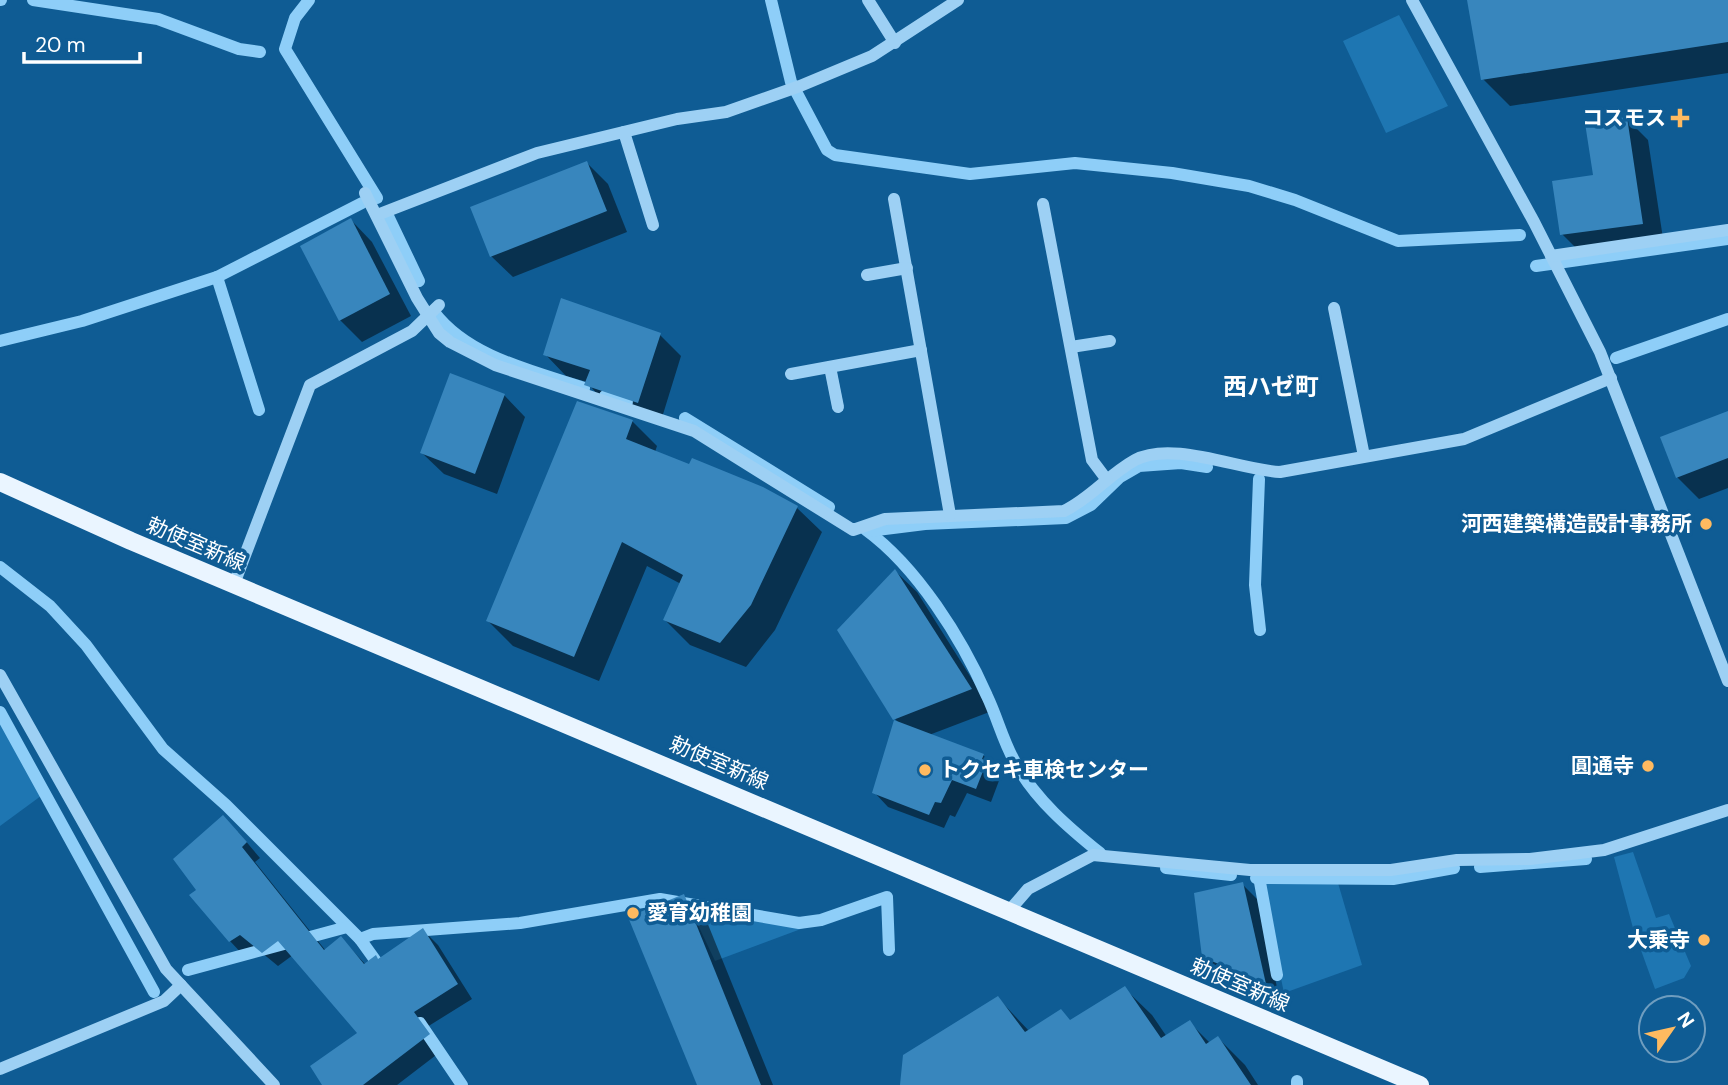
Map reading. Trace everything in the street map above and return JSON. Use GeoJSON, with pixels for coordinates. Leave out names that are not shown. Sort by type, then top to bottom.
{"type":"FeatureCollection","features":[{"type":"Feature","properties":{"kind":"main road","name":"勅使室新線"},"geometry":{"type":"LineString","coordinates":[[0,482],[234,584],[1420,1085]]}},
{"type":"Feature","properties":{"kind":"street"},"geometry":{"type":"LineString","coordinates":[[868,0],[895,43]]}},
{"type":"Feature","properties":{"kind":"street"},"geometry":{"type":"LineString","coordinates":[[377,215],[537,153],[677,119],[726,112],[845,69],[895,43],[958,0]]}},
{"type":"Feature","properties":{"kind":"street"},"geometry":{"type":"LineString","coordinates":[[1412,0],[1551,256],[1611,379],[1728,681]]}},
{"type":"Feature","properties":{"kind":"street"},"geometry":{"type":"LineString","coordinates":[[624,132],[653,225]]}},
{"type":"Feature","properties":{"kind":"street"},"geometry":{"type":"LineString","coordinates":[[365,193],[428,316],[450,342],[495,365],[694,431],[853,530],[885,520],[1064,511],[1086,500],[1107,480],[1138,459],[1153,455],[1225,461],[1260,471],[1280,472],[1464,439],[1611,379]]}},
{"type":"Feature","properties":{"kind":"street"},"geometry":{"type":"LineString","coordinates":[[894,199],[950,515]]}},
{"type":"Feature","properties":{"kind":"street"},"geometry":{"type":"LineString","coordinates":[[1044,204],[1092,460],[1107,480]]}},
{"type":"Feature","properties":{"kind":"street"},"geometry":{"type":"LineString","coordinates":[[1551,256],[1728,230]]}},
{"type":"Feature","properties":{"kind":"street"},"geometry":{"type":"LineString","coordinates":[[867,275],[907,268]]}},
{"type":"Feature","properties":{"kind":"street"},"geometry":{"type":"LineString","coordinates":[[234,584],[310,385],[412,331],[439,305]]}},
{"type":"Feature","properties":{"kind":"street"},"geometry":{"type":"LineString","coordinates":[[1334,308],[1364,456]]}},
{"type":"Feature","properties":{"kind":"street"},"geometry":{"type":"LineString","coordinates":[[1071,347],[1110,341]]}},
{"type":"Feature","properties":{"kind":"street"},"geometry":{"type":"LineString","coordinates":[[791,374],[921,350]]}},
{"type":"Feature","properties":{"kind":"street"},"geometry":{"type":"LineString","coordinates":[[830,367],[838,407]]}},
{"type":"Feature","properties":{"kind":"street"},"geometry":{"type":"LineString","coordinates":[[0,675],[166,969],[274,1085]]}},
{"type":"Feature","properties":{"kind":"street"},"geometry":{"type":"LineString","coordinates":[[1009,911],[1028,889],[1093,855],[1250,870],[1391,870],[1457,860],[1530,859],[1604,850],[1650,838],[1728,810]]}},
{"type":"Feature","properties":{"kind":"street"},"geometry":{"type":"LineString","coordinates":[[0,1069],[164,1001],[181,985]]}},
{"type":"Feature","properties":{"kind":"shaded area"},"geometry":{"type":"Polygon","coordinates":[[[1399,15],[1448,106],[1386,133],[1343,41],[1399,15]]]}},
{"type":"Feature","properties":{"kind":"shaded area"},"geometry":{"type":"Polygon","coordinates":[[[0,715],[45,793],[0,826],[0,715]]]}},
{"type":"Feature","properties":{"kind":"shaded area"},"geometry":{"type":"Polygon","coordinates":[[[1633,852],[1656,918],[1669,914],[1691,966],[1684,978],[1655,989],[1633,928],[1614,857],[1633,852]]]}},
{"type":"Feature","properties":{"kind":"shaded area"},"geometry":{"type":"Polygon","coordinates":[[[1261,881],[1338,883],[1362,965],[1284,993],[1261,881]]]}},
{"type":"Feature","properties":{"kind":"shaded area"},"geometry":{"type":"Polygon","coordinates":[[[689,906],[797,925],[817,923],[715,961],[689,906]]]}},
{"type":"Feature","properties":{"kind":"building"},"geometry":{"type":"Polygon","coordinates":[[[1467,0],[1728,0],[1728,42],[1481,80],[1467,0]]]}},
{"type":"Feature","properties":{"kind":"building"},"geometry":{"type":"Polygon","coordinates":[[[1627,117],[1643,224],[1560,235],[1552,181],[1593,175],[1585,123],[1627,117]]]}},
{"type":"Feature","properties":{"kind":"building"},"geometry":{"type":"Polygon","coordinates":[[[587,161],[607,211],[490,257],[470,207],[587,161]]]}},
{"type":"Feature","properties":{"kind":"building"},"geometry":{"type":"Polygon","coordinates":[[[351,218],[390,294],[339,321],[300,246],[351,218]]]}},
{"type":"Feature","properties":{"kind":"building"},"geometry":{"type":"Polygon","coordinates":[[[561,298],[661,333],[638,403],[584,385],[590,370],[543,355],[561,298]]]}},
{"type":"Feature","properties":{"kind":"building"},"geometry":{"type":"Polygon","coordinates":[[[450,373],[505,394],[475,474],[420,453],[450,373]]]}},
{"type":"Feature","properties":{"kind":"building"},"geometry":{"type":"Polygon","coordinates":[[[577,401],[633,420],[626,439],[689,464],[692,458],[763,487],[798,506],[751,605],[720,643],[663,620],[683,575],[622,542],[574,657],[486,621],[577,401]]]}},
{"type":"Feature","properties":{"kind":"building"},"geometry":{"type":"Polygon","coordinates":[[[1728,411],[1728,458],[1676,478],[1660,437],[1728,411]]]}},
{"type":"Feature","properties":{"kind":"building"},"geometry":{"type":"Polygon","coordinates":[[[895,569],[972,689],[893,720],[837,630],[895,569]]]}},
{"type":"Feature","properties":{"kind":"building"},"geometry":{"type":"Polygon","coordinates":[[[894,720],[984,754],[982,759],[987,761],[976,789],[952,780],[941,803],[935,802],[929,815],[872,793],[894,720]]]}},
{"type":"Feature","properties":{"kind":"building"},"geometry":{"type":"Polygon","coordinates":[[[223,815],[247,842],[242,847],[324,950],[341,936],[364,964],[376,955],[378,959],[423,928],[458,984],[414,1012],[430,1034],[363,1085],[322,1085],[310,1066],[357,1033],[278,941],[262,953],[240,935],[229,942],[189,895],[196,890],[173,859],[223,815]]]}},
{"type":"Feature","properties":{"kind":"building"},"geometry":{"type":"Polygon","coordinates":[[[1243,882],[1266,984],[1202,957],[1194,893],[1243,882]]]}},
{"type":"Feature","properties":{"kind":"building"},"geometry":{"type":"Polygon","coordinates":[[[684,894],[761,1085],[697,1085],[628,917],[684,894]]]}},
{"type":"Feature","properties":{"kind":"building"},"geometry":{"type":"Polygon","coordinates":[[[1125,986],[1161,1038],[1190,1020],[1206,1044],[1218,1036],[1251,1085],[900,1085],[903,1055],[998,996],[1025,1032],[1061,1009],[1070,1020],[1125,986]]]}},
{"type":"Feature","properties":{"kind":"waterway"},"geometry":{"type":"LineString","coordinates":[[33,0],[158,19],[239,49],[260,52]]}},
{"type":"Feature","properties":{"kind":"waterway"},"geometry":{"type":"LineString","coordinates":[[309,0],[295,18],[285,49],[377,198]]}},
{"type":"Feature","properties":{"kind":"waterway"},"geometry":{"type":"LineString","coordinates":[[771,0],[791,82],[827,150],[835,155],[970,174],[1075,163],[1172,173],[1249,186],[1295,200],[1398,241],[1520,235]]}},
{"type":"Feature","properties":{"kind":"waterway"},"geometry":{"type":"LineString","coordinates":[[0,341],[82,321],[217,277],[362,203]]}},
{"type":"Feature","properties":{"kind":"waterway"},"geometry":{"type":"LineString","coordinates":[[388,216],[419,281]]}},
{"type":"Feature","properties":{"kind":"waterway"},"geometry":{"type":"LineString","coordinates":[[1536,266],[1728,239]]}},
{"type":"Feature","properties":{"kind":"waterway"},"geometry":{"type":"LineString","coordinates":[[217,277],[259,410]]}},
{"type":"Feature","properties":{"kind":"waterway"},"geometry":{"type":"LineString","coordinates":[[434,312],[448,327],[483,351],[523,368],[584,388]]}},
{"type":"Feature","properties":{"kind":"waterway"},"geometry":{"type":"LineString","coordinates":[[1616,358],[1728,319]]}},
{"type":"Feature","properties":{"kind":"waterway"},"geometry":{"type":"LineString","coordinates":[[605,396],[627,402]]}},
{"type":"Feature","properties":{"kind":"waterway"},"geometry":{"type":"LineString","coordinates":[[685,418],[829,507]]}},
{"type":"Feature","properties":{"kind":"waterway"},"geometry":{"type":"LineString","coordinates":[[869,531],[925,524],[1066,518],[1091,505],[1120,477],[1139,466],[1181,463],[1207,467]]}},
{"type":"Feature","properties":{"kind":"waterway"},"geometry":{"type":"LineString","coordinates":[[1259,479],[1255,585],[1260,630]]}},
{"type":"Feature","properties":{"kind":"waterway"},"geometry":{"type":"LineString","coordinates":[[866,530],[903,564],[951,628],[977,674],[1016,764],[1033,790],[1054,813],[1100,853]]}},
{"type":"Feature","properties":{"kind":"waterway"},"geometry":{"type":"LineString","coordinates":[[0,567],[50,606],[86,645],[163,749],[226,805],[360,939],[383,971]]}},
{"type":"Feature","properties":{"kind":"waterway"},"geometry":{"type":"LineString","coordinates":[[0,712],[154,992]]}},
{"type":"Feature","properties":{"kind":"waterway"},"geometry":{"type":"LineString","coordinates":[[1480,867],[1586,859]]}},
{"type":"Feature","properties":{"kind":"waterway"},"geometry":{"type":"LineString","coordinates":[[1166,868],[1231,875]]}},
{"type":"Feature","properties":{"kind":"waterway"},"geometry":{"type":"LineString","coordinates":[[1256,878],[1393,879],[1454,868]]}},
{"type":"Feature","properties":{"kind":"waterway"},"geometry":{"type":"LineString","coordinates":[[1259,877],[1277,975]]}},
{"type":"Feature","properties":{"kind":"waterway"},"geometry":{"type":"LineString","coordinates":[[360,939],[373,934],[520,923],[660,899],[799,923],[821,920],[887,897],[889,950]]}},
{"type":"Feature","properties":{"kind":"waterway"},"geometry":{"type":"LineString","coordinates":[[188,970],[347,927]]}},
{"type":"Feature","properties":{"kind":"waterway"},"geometry":{"type":"LineString","coordinates":[[420,1023],[462,1085]]}},
{"type":"Feature","properties":{"kind":"place","name":"コスモス"},"geometry":{"type":"Point","coordinates":[1680,118]}},
{"type":"Feature","properties":{"kind":"place","name":"河西建築構造設計事務所"},"geometry":{"type":"Point","coordinates":[1706,524]}},
{"type":"Feature","properties":{"kind":"place","name":"圓通寺"},"geometry":{"type":"Point","coordinates":[1648,766]}},
{"type":"Feature","properties":{"kind":"place","name":"トクセキ車検センター"},"geometry":{"type":"Point","coordinates":[925,770]}},
{"type":"Feature","properties":{"kind":"place","name":"愛育幼稚園"},"geometry":{"type":"Point","coordinates":[633,913]}},
{"type":"Feature","properties":{"kind":"place","name":"大乗寺"},"geometry":{"type":"Point","coordinates":[1704,940]}},
{"type":"Feature","properties":{"kind":"district","name":"西ハゼ町"},"geometry":{"type":"Point","coordinates":[1271,386]}}]}
